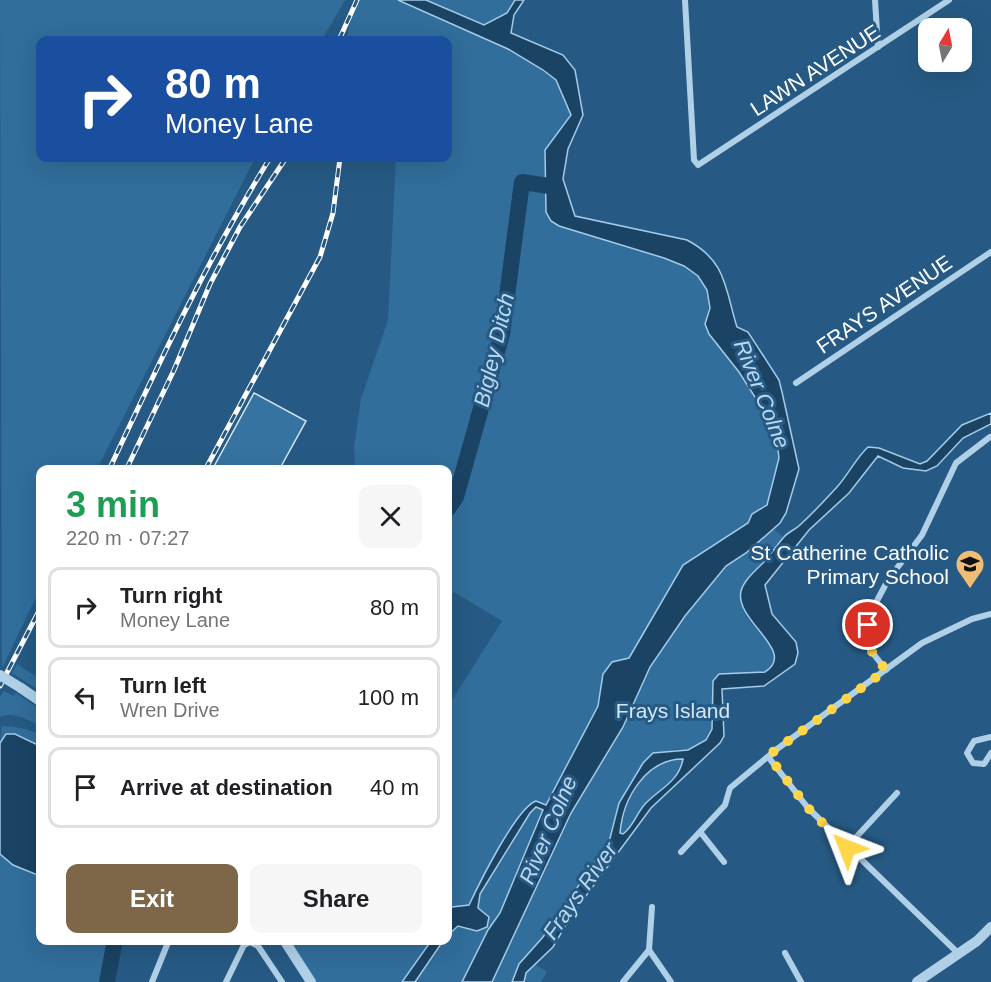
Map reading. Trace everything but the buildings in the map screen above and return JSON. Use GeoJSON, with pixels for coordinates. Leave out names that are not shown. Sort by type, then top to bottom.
{"type":"FeatureCollection","features":[{"type":"Feature","properties":{"kind":"street","name":"LAWN AVENUE"},"geometry":{"type":"LineString","coordinates":[[684,0],[694,160],[697,165],[950,0]]}},
{"type":"Feature","properties":{"kind":"street"},"geometry":{"type":"LineString","coordinates":[[875,0],[878,47]]}},
{"type":"Feature","properties":{"kind":"street","name":"FRAYS AVENUE"},"geometry":{"type":"LineString","coordinates":[[796,382],[991,252]]}},
{"type":"Feature","properties":{"kind":"street"},"geometry":{"type":"LineString","coordinates":[[886,670],[866,639],[872,610],[888,579],[922,535],[956,463],[990,437]]}},
{"type":"Feature","properties":{"kind":"street"},"geometry":{"type":"LineString","coordinates":[[681,852],[725,805],[730,788],[771,753],[931,638],[991,614]]}},
{"type":"Feature","properties":{"kind":"street"},"geometry":{"type":"LineString","coordinates":[[0,675],[36,698]]}},
{"type":"Feature","properties":{"kind":"street"},"geometry":{"type":"LineString","coordinates":[[991,737],[974,741],[967,753],[973,763],[984,764],[991,753]]}},
{"type":"Feature","properties":{"kind":"street"},"geometry":{"type":"LineString","coordinates":[[771,753],[770,759],[808,808],[959,954]]}},
{"type":"Feature","properties":{"kind":"street"},"geometry":{"type":"LineString","coordinates":[[847,848],[897,793]]}},
{"type":"Feature","properties":{"kind":"street"},"geometry":{"type":"LineString","coordinates":[[701,833],[724,862]]}},
{"type":"Feature","properties":{"kind":"street"},"geometry":{"type":"LineString","coordinates":[[623,982],[649,950],[651,907]]}},
{"type":"Feature","properties":{"kind":"street"},"geometry":{"type":"LineString","coordinates":[[917,982],[959,954],[991,927]]}},
{"type":"Feature","properties":{"kind":"street"},"geometry":{"type":"LineString","coordinates":[[152,982],[167,945]]}},
{"type":"Feature","properties":{"kind":"street"},"geometry":{"type":"LineString","coordinates":[[226,982],[232,979],[244,945]]}},
{"type":"Feature","properties":{"kind":"street"},"geometry":{"type":"LineString","coordinates":[[256,945],[282,982]]}},
{"type":"Feature","properties":{"kind":"street"},"geometry":{"type":"LineString","coordinates":[[287,945],[311,982]]}},
{"type":"Feature","properties":{"kind":"street"},"geometry":{"type":"LineString","coordinates":[[649,950],[671,982]]}},
{"type":"Feature","properties":{"kind":"street"},"geometry":{"type":"LineString","coordinates":[[785,953],[801,982]]}},
{"type":"Feature","properties":{"kind":"green space"},"geometry":{"type":"Polygon","coordinates":[[[0,0],[345,0],[324,36],[36,36],[36,162],[253,162],[99,465],[36,465],[36,597],[2,668],[0,0]]]}},
{"type":"Feature","properties":{"kind":"green space","name":"Frays Island"},"geometry":{"type":"Polygon","coordinates":[[[360,0],[398,0],[508,49],[556,80],[571,115],[545,150],[546,212],[668,259],[696,274],[707,294],[709,305],[706,316],[760,405],[770,425],[779,456],[769,502],[755,512],[784,538],[742,591],[741,597],[742,606],[749,621],[773,650],[775,657],[773,665],[765,672],[713,681],[712,729],[706,740],[688,750],[674,749],[638,773],[629,784],[615,814],[609,841],[543,937],[519,964],[512,982],[315,982],[291,945],[452,945],[452,700],[502,621],[454,592],[452,595],[452,465],[355,465],[354,447],[361,399],[388,320],[396,162],[452,162],[452,36],[348,36],[351,16],[360,0]]]}},
{"type":"Feature","properties":{"kind":"green space"},"geometry":{"type":"Polygon","coordinates":[[[426,0],[515,0],[507,13],[484,25],[426,0]]]}},
{"type":"Feature","properties":{"kind":"green space"},"geometry":{"type":"Polygon","coordinates":[[[17,664],[36,676],[36,688],[12,673],[17,664]]]}},
{"type":"Feature","properties":{"kind":"green space"},"geometry":{"type":"Polygon","coordinates":[[[4,691],[13,696],[16,693],[36,706],[36,724],[10,715],[0,717],[0,697],[4,691]]]}},
{"type":"Feature","properties":{"kind":"green space"},"geometry":{"type":"Polygon","coordinates":[[[2,726],[17,727],[36,733],[36,744],[15,734],[6,734],[0,743],[2,726]]]}},
{"type":"Feature","properties":{"kind":"green space"},"geometry":{"type":"Polygon","coordinates":[[[683,758],[678,773],[673,779],[645,804],[627,831],[620,833],[624,815],[642,777],[658,763],[683,758]]]}},
{"type":"Feature","properties":{"kind":"green space"},"geometry":{"type":"Polygon","coordinates":[[[0,854],[13,865],[36,874],[36,945],[111,945],[105,982],[0,982],[0,854]]]}},
{"type":"Feature","properties":{"kind":"green space"},"geometry":{"type":"Polygon","coordinates":[[[535,964],[547,972],[541,982],[524,982],[526,973],[535,964]]]}},
{"type":"Feature","properties":{"kind":"water","name":"River Colne"},"geometry":{"type":"Polygon","coordinates":[[[398,0],[426,0],[484,25],[507,13],[515,0],[524,0],[514,15],[511,33],[563,55],[575,70],[583,115],[568,149],[563,179],[575,216],[687,240],[710,257],[722,277],[737,327],[748,332],[779,380],[799,469],[786,513],[780,523],[746,553],[726,566],[685,616],[650,667],[623,727],[571,813],[492,982],[462,982],[488,930],[500,913],[543,810],[536,807],[530,813],[480,894],[478,908],[489,917],[487,927],[477,931],[458,926],[452,931],[452,907],[469,905],[518,817],[536,801],[546,805],[598,706],[603,674],[612,662],[629,658],[683,565],[748,523],[752,514],[767,505],[779,458],[762,408],[739,372],[709,334],[705,324],[710,308],[707,290],[698,276],[684,266],[664,258],[559,226],[551,221],[546,212],[545,150],[571,115],[556,80],[508,49],[398,0]]]}},
{"type":"Feature","properties":{"kind":"water","name":"Frays River"},"geometry":{"type":"Polygon","coordinates":[[[991,413],[991,424],[963,438],[937,466],[926,471],[903,468],[878,456],[849,493],[809,530],[765,585],[772,614],[796,642],[798,653],[795,664],[764,686],[722,689],[724,736],[720,743],[651,808],[571,916],[553,947],[526,973],[524,982],[512,982],[519,964],[543,937],[609,842],[619,803],[643,763],[653,753],[688,750],[706,740],[712,729],[713,681],[719,674],[765,672],[773,664],[774,655],[770,645],[746,613],[741,602],[741,591],[747,579],[786,535],[800,525],[837,487],[868,447],[879,448],[920,464],[927,461],[962,425],[991,413]],[[683,759],[670,761],[648,773],[631,794],[620,833],[627,831],[645,804],[673,779],[683,759]]]}},
{"type":"Feature","properties":{"kind":"water"},"geometry":{"type":"Polygon","coordinates":[[[6,734],[15,734],[36,744],[36,874],[13,865],[0,854],[0,743],[6,734]]]}},
{"type":"Feature","properties":{"kind":"water"},"geometry":{"type":"Polygon","coordinates":[[[428,945],[440,945],[415,982],[402,982],[428,945]]]}},
{"type":"Feature","properties":{"kind":"waterway","name":"Bigley Ditch"},"geometry":{"type":"LineString","coordinates":[[452,503],[456,497],[502,334],[522,182],[556,187]]}},
{"type":"Feature","properties":{"kind":"waterway","name":"Bigley Ditch"},"geometry":{"type":"LineString","coordinates":[[107,982],[114,945]]}},
{"type":"Feature","properties":{"kind":"railway"},"geometry":{"type":"LineString","coordinates":[[341,36],[357,0]]}},
{"type":"Feature","properties":{"kind":"railway"},"geometry":{"type":"LineString","coordinates":[[111,465],[205,272],[268,162]]}},
{"type":"Feature","properties":{"kind":"railway"},"geometry":{"type":"LineString","coordinates":[[128,465],[174,370],[210,284],[240,227],[283,162]]}},
{"type":"Feature","properties":{"kind":"railway"},"geometry":{"type":"LineString","coordinates":[[208,465],[320,257],[333,213],[339,162]]}},
{"type":"Feature","properties":{"kind":"railway"},"geometry":{"type":"LineString","coordinates":[[0,686],[36,617]]}},
{"type":"Feature","properties":{"kind":"place","name":"St Catherine Catholic Primary School"},"geometry":{"type":"Point","coordinates":[970,590]}},
{"type":"Feature","properties":{"kind":"route"},"geometry":{"type":"LineString","coordinates":[[847,848],[808,808],[771,761],[770,754],[886,670],[868,646],[866,639],[868,625]]}}]}
